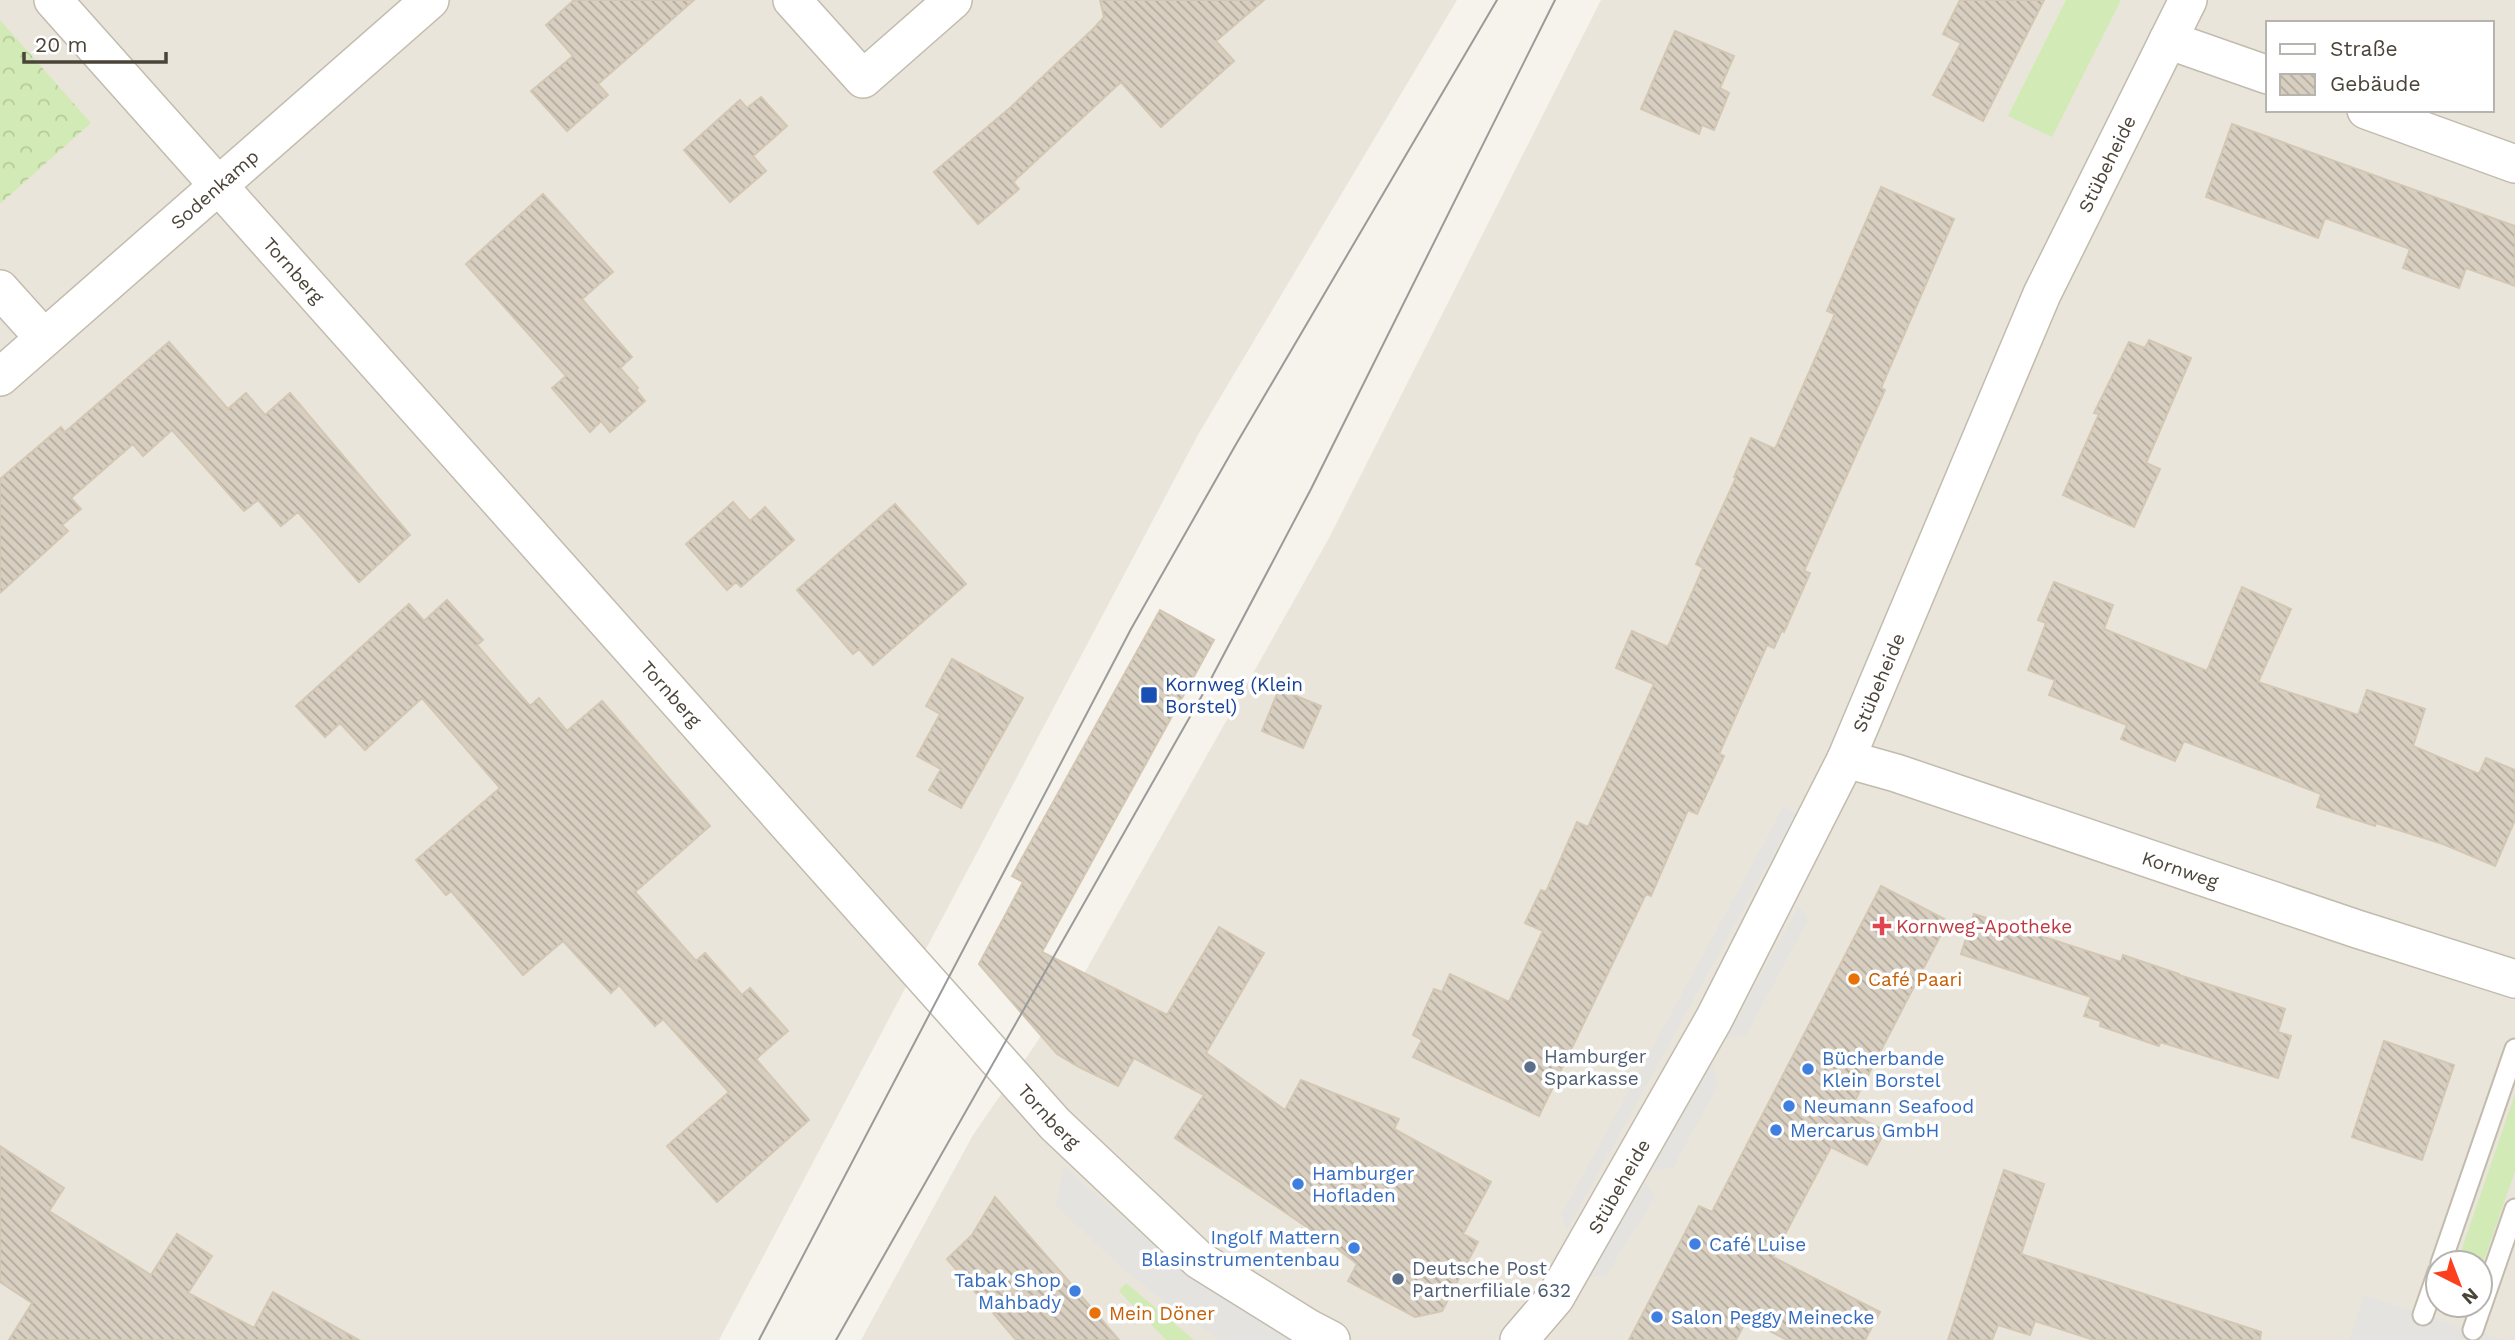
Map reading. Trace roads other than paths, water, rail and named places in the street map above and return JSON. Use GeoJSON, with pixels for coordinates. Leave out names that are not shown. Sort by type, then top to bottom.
{"type":"FeatureCollection","features":[{"type":"Feature","properties":{"kind":"street","name":"Tornberg"},"geometry":{"type":"LineString","coordinates":[[53,0],[1055,1124],[1199,1260],[1331,1340]]}},
{"type":"Feature","properties":{"kind":"street","name":"Sodenkamp"},"geometry":{"type":"LineString","coordinates":[[0,377],[430,0]]}},
{"type":"Feature","properties":{"kind":"street"},"geometry":{"type":"LineString","coordinates":[[792,0],[863,79],[953,0]]}},
{"type":"Feature","properties":{"kind":"street","name":"Stübeheide"},"geometry":{"type":"LineString","coordinates":[[1519,1340],[1556,1298],[1714,1019],[1846,759],[2046,285],[2188,0]]}},
{"type":"Feature","properties":{"kind":"street"},"geometry":{"type":"LineString","coordinates":[[2168,40],[2266,74]]}},
{"type":"Feature","properties":{"kind":"street"},"geometry":{"type":"LineString","coordinates":[[2372,112],[2515,163]]}},
{"type":"Feature","properties":{"kind":"street"},"geometry":{"type":"LineString","coordinates":[[0,289],[44,338]]}},
{"type":"Feature","properties":{"kind":"street","name":"Kornweg"},"geometry":{"type":"LineString","coordinates":[[1846,759],[1896,773],[2357,929],[2515,979]]}},
{"type":"Feature","properties":{"kind":"lane"},"geometry":{"type":"LineString","coordinates":[[2446,1249],[2515,1049]]}},
{"type":"Feature","properties":{"kind":"lane"},"geometry":{"type":"LineString","coordinates":[[2473,1330],[2515,1209]]}},
{"type":"Feature","properties":{"kind":"tram line"},"geometry":{"type":"LineString","coordinates":[[759,1340],[1131,629],[1235,446],[1497,0]]}},
{"type":"Feature","properties":{"kind":"tram line"},"geometry":{"type":"LineString","coordinates":[[836,1340],[1204,692],[1311,489],[1555,0]]}},
{"type":"Feature","properties":{"kind":"place","name":"Kornweg (Klein Borstel)"},"geometry":{"type":"Point","coordinates":[1149,695]}},
{"type":"Feature","properties":{"kind":"place","name":"Kornweg-Apotheke"},"geometry":{"type":"Point","coordinates":[1882,926]}},
{"type":"Feature","properties":{"kind":"place","name":"Café Paari"},"geometry":{"type":"Point","coordinates":[1854,979]}},
{"type":"Feature","properties":{"kind":"place","name":"Hamburger Sparkasse"},"geometry":{"type":"Point","coordinates":[1530,1067]}},
{"type":"Feature","properties":{"kind":"place","name":"Bücherbande Klein Borstel"},"geometry":{"type":"Point","coordinates":[1808,1069]}},
{"type":"Feature","properties":{"kind":"place","name":"Neumann Seafood"},"geometry":{"type":"Point","coordinates":[1789,1106]}},
{"type":"Feature","properties":{"kind":"place","name":"Mercarus GmbH"},"geometry":{"type":"Point","coordinates":[1776,1130]}},
{"type":"Feature","properties":{"kind":"place","name":"Hamburger Hofladen"},"geometry":{"type":"Point","coordinates":[1298,1184]}},
{"type":"Feature","properties":{"kind":"place","name":"Café Luise"},"geometry":{"type":"Point","coordinates":[1695,1244]}},
{"type":"Feature","properties":{"kind":"place","name":"Ingolf Mattern Blasinstrumentenbau"},"geometry":{"type":"Point","coordinates":[1354,1248]}},
{"type":"Feature","properties":{"kind":"place","name":"Deutsche Post Partnerfiliale 632"},"geometry":{"type":"Point","coordinates":[1398,1279]}},
{"type":"Feature","properties":{"kind":"place","name":"Tabak Shop Mahbady"},"geometry":{"type":"Point","coordinates":[1075,1291]}},
{"type":"Feature","properties":{"kind":"place","name":"Mein Döner"},"geometry":{"type":"Point","coordinates":[1095,1313]}},
{"type":"Feature","properties":{"kind":"place","name":"Salon Peggy Meinecke"},"geometry":{"type":"Point","coordinates":[1657,1317]}}]}
